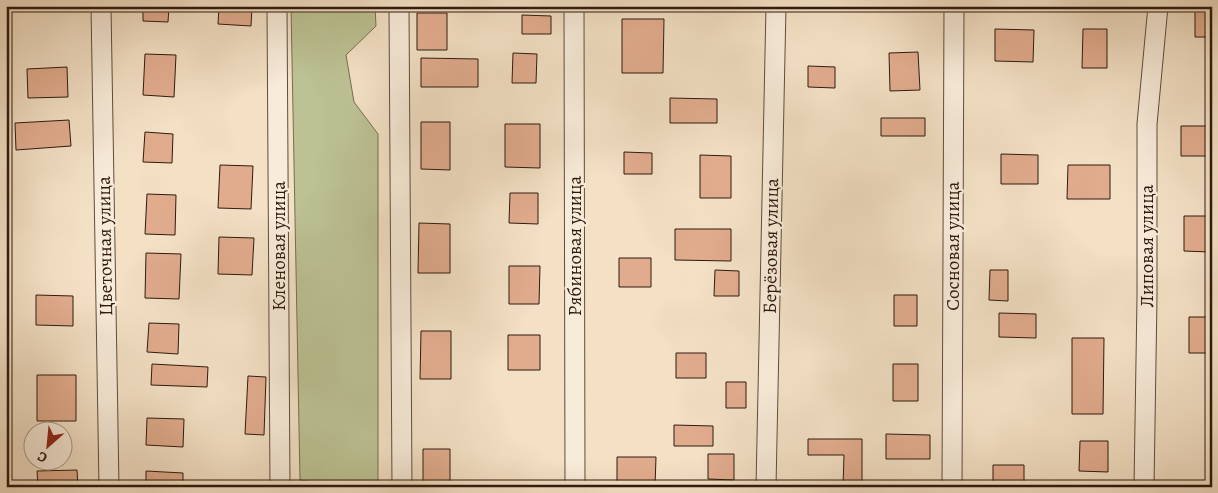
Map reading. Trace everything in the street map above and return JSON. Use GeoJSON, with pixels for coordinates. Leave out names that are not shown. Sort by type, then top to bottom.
{"type":"FeatureCollection","features":[{"type":"Feature","properties":{"kind":"street","name":"Цветочная улица"},"geometry":{"type":"LineString","coordinates":[[101,6],[109,487]]}},
{"type":"Feature","properties":{"kind":"street","name":"Кленовая улица"},"geometry":{"type":"LineString","coordinates":[[277,6],[280,487]]}},
{"type":"Feature","properties":{"kind":"street"},"geometry":{"type":"LineString","coordinates":[[399,6],[402,487]]}},
{"type":"Feature","properties":{"kind":"street","name":"Рябиновая улица"},"geometry":{"type":"LineString","coordinates":[[574,6],[575,487]]}},
{"type":"Feature","properties":{"kind":"street","name":"Берёзовая улица"},"geometry":{"type":"LineString","coordinates":[[766,487],[776,6]]}},
{"type":"Feature","properties":{"kind":"street","name":"Сосновая улица"},"geometry":{"type":"LineString","coordinates":[[952,487],[954,6]]}},
{"type":"Feature","properties":{"kind":"street","name":"Липовая улица"},"geometry":{"type":"LineString","coordinates":[[1144,487],[1147,124],[1158,6]]}},
{"type":"Feature","properties":{"kind":"green space"},"geometry":{"type":"Polygon","coordinates":[[[291,6],[375,6],[376,26],[346,55],[354,102],[378,134],[378,487],[334,487],[335,485],[300,480],[291,6]]]}},
{"type":"Feature","properties":{"kind":"building"},"geometry":{"type":"Polygon","coordinates":[[[143,6],[169,6],[168,22],[143,21],[143,6]]]}},
{"type":"Feature","properties":{"kind":"building"},"geometry":{"type":"Polygon","coordinates":[[[219,6],[252,6],[251,26],[218,24],[219,6]]]}},
{"type":"Feature","properties":{"kind":"building"},"geometry":{"type":"Polygon","coordinates":[[[1195,6],[1212,6],[1212,37],[1195,37],[1195,6]]]}},
{"type":"Feature","properties":{"kind":"building"},"geometry":{"type":"Polygon","coordinates":[[[417,13],[447,13],[447,50],[417,50],[417,13]]]}},
{"type":"Feature","properties":{"kind":"building"},"geometry":{"type":"Polygon","coordinates":[[[522,15],[551,16],[551,34],[522,34],[522,15]]]}},
{"type":"Feature","properties":{"kind":"building"},"geometry":{"type":"Polygon","coordinates":[[[622,19],[664,19],[663,73],[622,73],[622,19]]]}},
{"type":"Feature","properties":{"kind":"building"},"geometry":{"type":"Polygon","coordinates":[[[995,29],[1034,30],[1033,62],[995,61],[995,29]]]}},
{"type":"Feature","properties":{"kind":"building"},"geometry":{"type":"Polygon","coordinates":[[[1083,29],[1107,29],[1107,68],[1082,68],[1083,29]]]}},
{"type":"Feature","properties":{"kind":"building"},"geometry":{"type":"Polygon","coordinates":[[[918,52],[920,90],[890,91],[889,53],[918,52]]]}},
{"type":"Feature","properties":{"kind":"building"},"geometry":{"type":"Polygon","coordinates":[[[513,53],[537,54],[536,83],[512,83],[513,53]]]}},
{"type":"Feature","properties":{"kind":"building"},"geometry":{"type":"Polygon","coordinates":[[[145,54],[176,55],[174,97],[143,95],[145,54]]]}},
{"type":"Feature","properties":{"kind":"building"},"geometry":{"type":"Polygon","coordinates":[[[421,58],[478,59],[478,87],[421,87],[421,58]]]}},
{"type":"Feature","properties":{"kind":"building"},"geometry":{"type":"Polygon","coordinates":[[[808,66],[835,67],[835,88],[808,87],[808,66]]]}},
{"type":"Feature","properties":{"kind":"building"},"geometry":{"type":"Polygon","coordinates":[[[67,67],[68,97],[28,98],[27,69],[67,67]]]}},
{"type":"Feature","properties":{"kind":"building"},"geometry":{"type":"Polygon","coordinates":[[[670,98],[717,99],[717,123],[670,123],[670,98]]]}},
{"type":"Feature","properties":{"kind":"building"},"geometry":{"type":"Polygon","coordinates":[[[881,118],[925,118],[925,136],[881,136],[881,118]]]}},
{"type":"Feature","properties":{"kind":"building"},"geometry":{"type":"Polygon","coordinates":[[[69,120],[71,146],[16,150],[15,123],[69,120]]]}},
{"type":"Feature","properties":{"kind":"building"},"geometry":{"type":"Polygon","coordinates":[[[421,122],[450,122],[450,170],[421,169],[421,122]]]}},
{"type":"Feature","properties":{"kind":"building"},"geometry":{"type":"Polygon","coordinates":[[[505,124],[540,124],[540,168],[505,167],[505,124]]]}},
{"type":"Feature","properties":{"kind":"building"},"geometry":{"type":"Polygon","coordinates":[[[1181,126],[1211,126],[1211,156],[1181,156],[1181,126]]]}},
{"type":"Feature","properties":{"kind":"building"},"geometry":{"type":"Polygon","coordinates":[[[145,132],[173,134],[172,163],[143,162],[145,132]]]}},
{"type":"Feature","properties":{"kind":"building"},"geometry":{"type":"Polygon","coordinates":[[[624,152],[652,153],[652,174],[624,174],[624,152]]]}},
{"type":"Feature","properties":{"kind":"building"},"geometry":{"type":"Polygon","coordinates":[[[1001,154],[1038,155],[1038,184],[1001,184],[1001,154]]]}},
{"type":"Feature","properties":{"kind":"building"},"geometry":{"type":"Polygon","coordinates":[[[700,155],[731,156],[731,198],[700,198],[700,155]]]}},
{"type":"Feature","properties":{"kind":"building"},"geometry":{"type":"Polygon","coordinates":[[[220,165],[253,166],[251,209],[218,208],[220,165]]]}},
{"type":"Feature","properties":{"kind":"building"},"geometry":{"type":"Polygon","coordinates":[[[1068,165],[1110,165],[1110,199],[1067,199],[1068,165]]]}},
{"type":"Feature","properties":{"kind":"building"},"geometry":{"type":"Polygon","coordinates":[[[510,193],[538,193],[538,224],[509,223],[510,193]]]}},
{"type":"Feature","properties":{"kind":"building"},"geometry":{"type":"Polygon","coordinates":[[[147,194],[176,195],[175,235],[145,234],[147,194]]]}},
{"type":"Feature","properties":{"kind":"building"},"geometry":{"type":"Polygon","coordinates":[[[1184,216],[1209,216],[1209,252],[1184,251],[1184,216]]]}},
{"type":"Feature","properties":{"kind":"building"},"geometry":{"type":"Polygon","coordinates":[[[419,223],[450,224],[450,273],[418,273],[419,223]]]}},
{"type":"Feature","properties":{"kind":"building"},"geometry":{"type":"Polygon","coordinates":[[[675,229],[731,229],[731,261],[675,260],[675,229]]]}},
{"type":"Feature","properties":{"kind":"building"},"geometry":{"type":"Polygon","coordinates":[[[219,237],[254,238],[252,275],[218,274],[219,237]]]}},
{"type":"Feature","properties":{"kind":"building"},"geometry":{"type":"Polygon","coordinates":[[[146,253],[181,254],[179,299],[145,298],[146,253]]]}},
{"type":"Feature","properties":{"kind":"building"},"geometry":{"type":"Polygon","coordinates":[[[619,258],[651,258],[651,287],[619,287],[619,258]]]}},
{"type":"Feature","properties":{"kind":"building"},"geometry":{"type":"Polygon","coordinates":[[[509,266],[540,266],[539,304],[509,304],[509,266]]]}},
{"type":"Feature","properties":{"kind":"building"},"geometry":{"type":"Polygon","coordinates":[[[715,270],[739,271],[739,296],[714,296],[715,270]]]}},
{"type":"Feature","properties":{"kind":"building"},"geometry":{"type":"Polygon","coordinates":[[[990,270],[1008,270],[1008,301],[989,300],[990,270]]]}},
{"type":"Feature","properties":{"kind":"building"},"geometry":{"type":"Polygon","coordinates":[[[36,295],[73,296],[73,326],[36,325],[36,295]]]}},
{"type":"Feature","properties":{"kind":"building"},"geometry":{"type":"Polygon","coordinates":[[[894,295],[917,295],[917,326],[894,326],[894,295]]]}},
{"type":"Feature","properties":{"kind":"building"},"geometry":{"type":"Polygon","coordinates":[[[999,313],[1036,314],[1036,338],[999,337],[999,313]]]}},
{"type":"Feature","properties":{"kind":"building"},"geometry":{"type":"Polygon","coordinates":[[[1189,317],[1212,317],[1212,353],[1189,353],[1189,317]]]}},
{"type":"Feature","properties":{"kind":"building"},"geometry":{"type":"Polygon","coordinates":[[[149,323],[179,324],[178,354],[147,352],[149,323]]]}},
{"type":"Feature","properties":{"kind":"building"},"geometry":{"type":"Polygon","coordinates":[[[421,331],[451,331],[451,379],[420,379],[421,331]]]}},
{"type":"Feature","properties":{"kind":"building"},"geometry":{"type":"Polygon","coordinates":[[[508,335],[540,335],[540,370],[508,370],[508,335]]]}},
{"type":"Feature","properties":{"kind":"building"},"geometry":{"type":"Polygon","coordinates":[[[1072,338],[1104,338],[1103,414],[1072,414],[1072,338]]]}},
{"type":"Feature","properties":{"kind":"building"},"geometry":{"type":"Polygon","coordinates":[[[676,353],[706,353],[706,378],[676,378],[676,353]]]}},
{"type":"Feature","properties":{"kind":"building"},"geometry":{"type":"Polygon","coordinates":[[[152,364],[208,367],[207,387],[151,385],[152,364]]]}},
{"type":"Feature","properties":{"kind":"building"},"geometry":{"type":"Polygon","coordinates":[[[893,364],[918,364],[918,401],[893,401],[893,364]]]}},
{"type":"Feature","properties":{"kind":"building"},"geometry":{"type":"Polygon","coordinates":[[[37,375],[76,375],[76,421],[37,420],[37,375]]]}},
{"type":"Feature","properties":{"kind":"building"},"geometry":{"type":"Polygon","coordinates":[[[248,376],[266,377],[264,435],[245,434],[248,376]]]}},
{"type":"Feature","properties":{"kind":"building"},"geometry":{"type":"Polygon","coordinates":[[[726,382],[746,382],[746,408],[726,408],[726,382]]]}},
{"type":"Feature","properties":{"kind":"building"},"geometry":{"type":"Polygon","coordinates":[[[147,418],[184,419],[183,447],[146,445],[147,418]]]}},
{"type":"Feature","properties":{"kind":"building"},"geometry":{"type":"Polygon","coordinates":[[[674,425],[713,426],[713,446],[674,446],[674,425]]]}},
{"type":"Feature","properties":{"kind":"building"},"geometry":{"type":"Polygon","coordinates":[[[886,434],[930,435],[930,459],[886,459],[886,434]]]}},
{"type":"Feature","properties":{"kind":"building"},"geometry":{"type":"Polygon","coordinates":[[[808,439],[862,439],[862,487],[843,487],[844,455],[808,455],[808,439]]]}},
{"type":"Feature","properties":{"kind":"building"},"geometry":{"type":"Polygon","coordinates":[[[1080,441],[1108,441],[1108,472],[1079,471],[1080,441]]]}},
{"type":"Feature","properties":{"kind":"building"},"geometry":{"type":"Polygon","coordinates":[[[423,449],[450,449],[450,487],[423,487],[423,449]]]}},
{"type":"Feature","properties":{"kind":"building"},"geometry":{"type":"Polygon","coordinates":[[[708,454],[734,454],[734,480],[708,479],[708,454]]]}},
{"type":"Feature","properties":{"kind":"building"},"geometry":{"type":"Polygon","coordinates":[[[617,457],[656,457],[655,487],[617,487],[617,457]]]}},
{"type":"Feature","properties":{"kind":"building"},"geometry":{"type":"Polygon","coordinates":[[[993,465],[1024,465],[1024,487],[993,487],[993,465]]]}},
{"type":"Feature","properties":{"kind":"building"},"geometry":{"type":"Polygon","coordinates":[[[77,470],[78,487],[38,487],[37,471],[77,470]]]}},
{"type":"Feature","properties":{"kind":"building"},"geometry":{"type":"Polygon","coordinates":[[[146,471],[183,473],[183,487],[146,487],[146,471]]]}}]}
